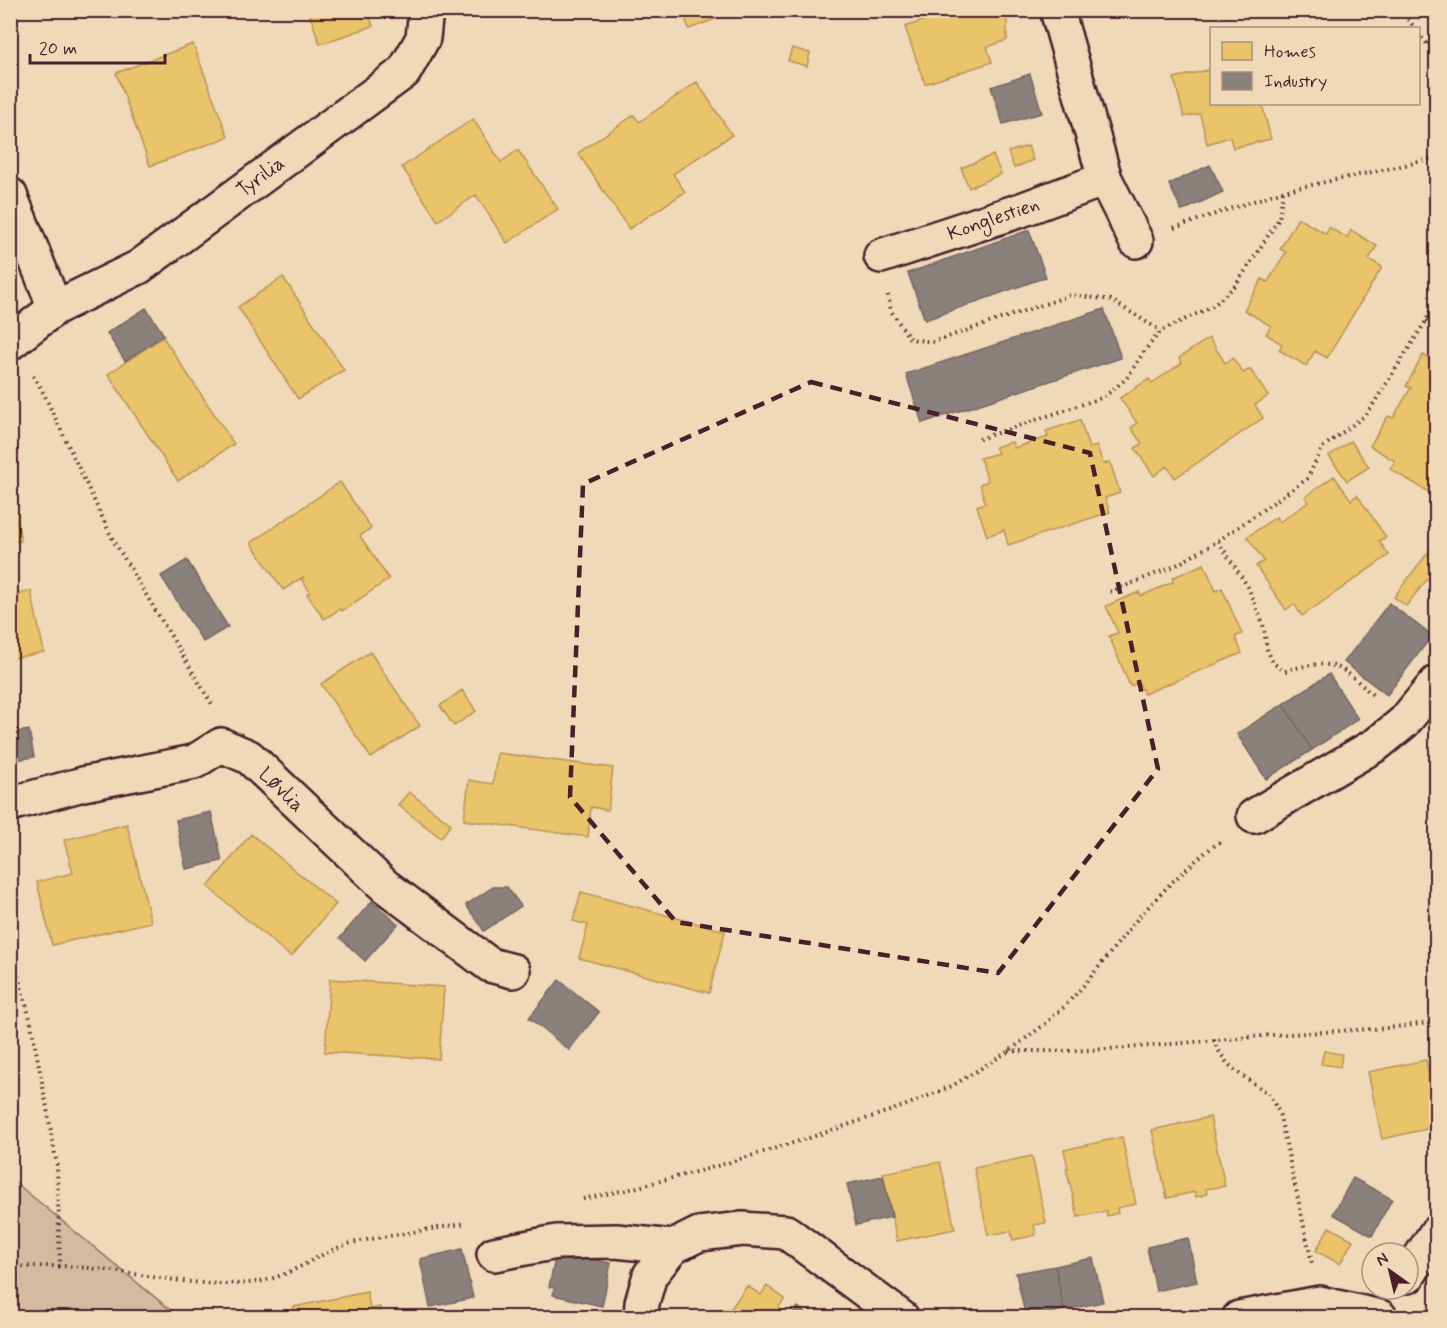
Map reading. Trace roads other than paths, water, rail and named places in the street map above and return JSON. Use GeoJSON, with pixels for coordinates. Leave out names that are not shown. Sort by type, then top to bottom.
{"type":"FeatureCollection","features":[{"type":"Feature","properties":{"kind":"street","name":"Tyrilia"},"geometry":{"type":"LineString","coordinates":[[11,342],[55,308],[139,267],[404,72],[423,38],[426,10]]}},
{"type":"Feature","properties":{"kind":"street"},"geometry":{"type":"LineString","coordinates":[[1058,10],[1105,178],[1136,241]]}},
{"type":"Feature","properties":{"kind":"street","name":"Konglestien"},"geometry":{"type":"LineString","coordinates":[[881,256],[1022,210],[1105,178]]}},
{"type":"Feature","properties":{"kind":"street"},"geometry":{"type":"LineString","coordinates":[[10,195],[55,308]]}},
{"type":"Feature","properties":{"kind":"street"},"geometry":{"type":"LineString","coordinates":[[1254,816],[1377,744],[1404,722],[1437,683]]}},
{"type":"Feature","properties":{"kind":"street","name":"Løvlia"},"geometry":{"type":"LineString","coordinates":[[10,804],[83,784],[194,762],[220,745],[249,757],[385,886],[490,965],[513,970]]}},
{"type":"Feature","properties":{"kind":"street"},"geometry":{"type":"LineString","coordinates":[[641,1317],[642,1303],[650,1275],[673,1247],[699,1234],[743,1229],[786,1232],[902,1317]]}},
{"type":"Feature","properties":{"kind":"street"},"geometry":{"type":"LineString","coordinates":[[1420,1258],[1437,1233]]}},
{"type":"Feature","properties":{"kind":"street"},"geometry":{"type":"LineString","coordinates":[[494,1254],[557,1242],[616,1240],[673,1247]]}},
{"type":"Feature","properties":{"kind":"street"},"geometry":{"type":"LineString","coordinates":[[1239,1317],[1320,1303],[1380,1317],[1391,1301]]}}]}
